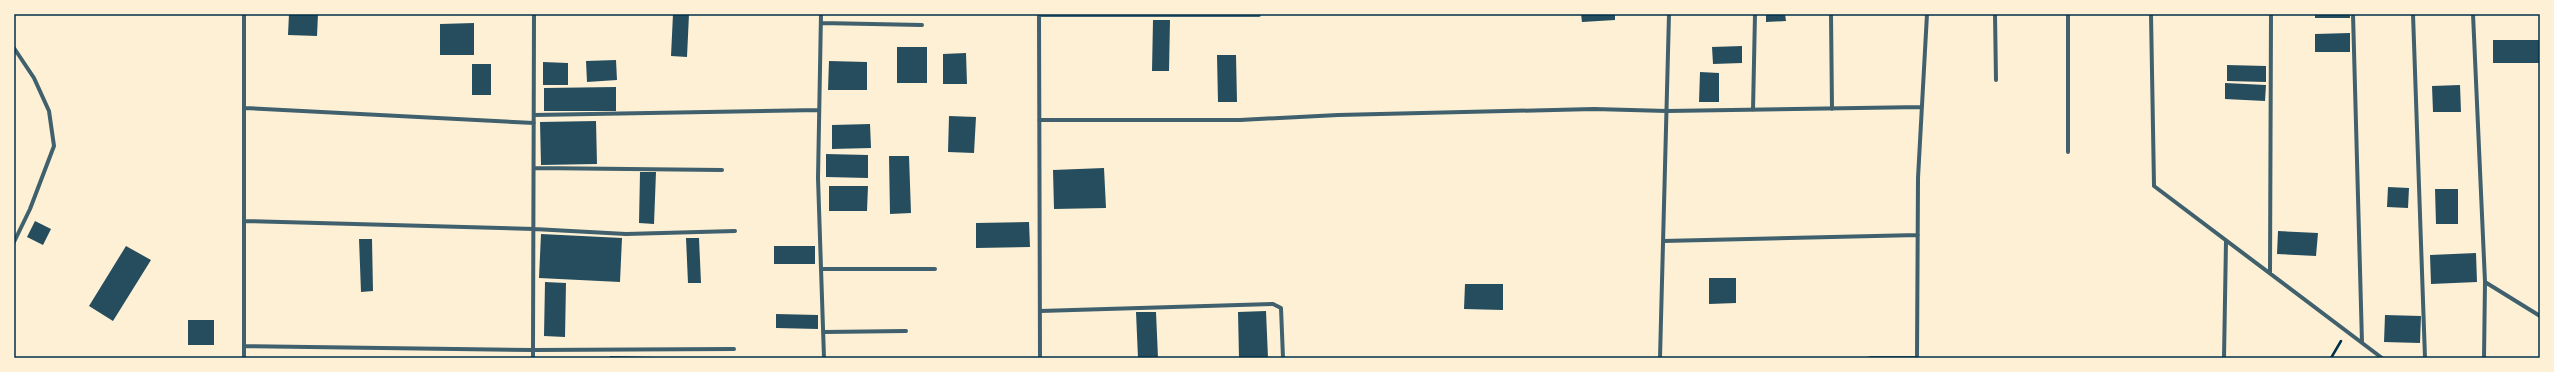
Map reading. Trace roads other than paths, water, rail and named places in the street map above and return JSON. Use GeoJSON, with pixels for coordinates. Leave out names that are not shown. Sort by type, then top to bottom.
{"type":"FeatureCollection","features":[{"type":"Feature","properties":{"kind":"street"},"geometry":{"type":"LineString","coordinates":[[244,14],[244,358]]}},
{"type":"Feature","properties":{"kind":"street"},"geometry":{"type":"LineString","coordinates":[[533,358],[534,14]]}},
{"type":"Feature","properties":{"kind":"street"},"geometry":{"type":"LineString","coordinates":[[821,14],[818,178],[824,358]]}},
{"type":"Feature","properties":{"kind":"street"},"geometry":{"type":"LineString","coordinates":[[1040,358],[1039,14],[1259,15]]}},
{"type":"Feature","properties":{"kind":"street"},"geometry":{"type":"LineString","coordinates":[[1660,358],[1669,14]]}},
{"type":"Feature","properties":{"kind":"street"},"geometry":{"type":"LineString","coordinates":[[1753,110],[1755,14]]}},
{"type":"Feature","properties":{"kind":"street"},"geometry":{"type":"LineString","coordinates":[[1831,14],[1832,109]]}},
{"type":"Feature","properties":{"kind":"street"},"geometry":{"type":"LineString","coordinates":[[1870,358],[1917,358],[1918,178],[1927,14]]}},
{"type":"Feature","properties":{"kind":"street"},"geometry":{"type":"LineString","coordinates":[[1995,14],[1996,80]]}},
{"type":"Feature","properties":{"kind":"street"},"geometry":{"type":"LineString","coordinates":[[2068,14],[2068,152]]}},
{"type":"Feature","properties":{"kind":"street"},"geometry":{"type":"LineString","coordinates":[[2151,14],[2154,186],[2382,358]]}},
{"type":"Feature","properties":{"kind":"street"},"geometry":{"type":"LineString","coordinates":[[2270,273],[2271,14]]}},
{"type":"Feature","properties":{"kind":"street"},"geometry":{"type":"LineString","coordinates":[[2353,14],[2362,343]]}},
{"type":"Feature","properties":{"kind":"street"},"geometry":{"type":"LineString","coordinates":[[2413,14],[2425,358]]}},
{"type":"Feature","properties":{"kind":"street"},"geometry":{"type":"LineString","coordinates":[[2474,14],[2485,282],[2484,358]]}},
{"type":"Feature","properties":{"kind":"street"},"geometry":{"type":"LineString","coordinates":[[821,23],[922,25]]}},
{"type":"Feature","properties":{"kind":"street"},"geometry":{"type":"LineString","coordinates":[[14,48],[34,78],[49,111],[54,146],[30,208],[14,242]]}},
{"type":"Feature","properties":{"kind":"street"},"geometry":{"type":"LineString","coordinates":[[1039,120],[1240,120],[1338,115],[1586,110],[1667,111],[1922,107]]}},
{"type":"Feature","properties":{"kind":"street"},"geometry":{"type":"LineString","coordinates":[[244,108],[534,123]]}},
{"type":"Feature","properties":{"kind":"street"},"geometry":{"type":"LineString","coordinates":[[534,115],[819,110]]}},
{"type":"Feature","properties":{"kind":"street"},"geometry":{"type":"LineString","coordinates":[[534,168],[722,170]]}},
{"type":"Feature","properties":{"kind":"street"},"geometry":{"type":"LineString","coordinates":[[244,221],[534,229],[626,234],[735,230]]}},
{"type":"Feature","properties":{"kind":"street"},"geometry":{"type":"LineString","coordinates":[[1663,241],[1918,235]]}},
{"type":"Feature","properties":{"kind":"street"},"geometry":{"type":"LineString","coordinates":[[2224,358],[2226,241]]}},
{"type":"Feature","properties":{"kind":"street"},"geometry":{"type":"LineString","coordinates":[[822,269],[935,269]]}},
{"type":"Feature","properties":{"kind":"street"},"geometry":{"type":"LineString","coordinates":[[2485,282],[2540,316]]}},
{"type":"Feature","properties":{"kind":"street"},"geometry":{"type":"LineString","coordinates":[[1040,311],[1273,304],[1281,308],[1283,358]]}},
{"type":"Feature","properties":{"kind":"street"},"geometry":{"type":"LineString","coordinates":[[824,332],[906,331]]}},
{"type":"Feature","properties":{"kind":"street"},"geometry":{"type":"LineString","coordinates":[[244,346],[533,350],[734,349]]}}]}
